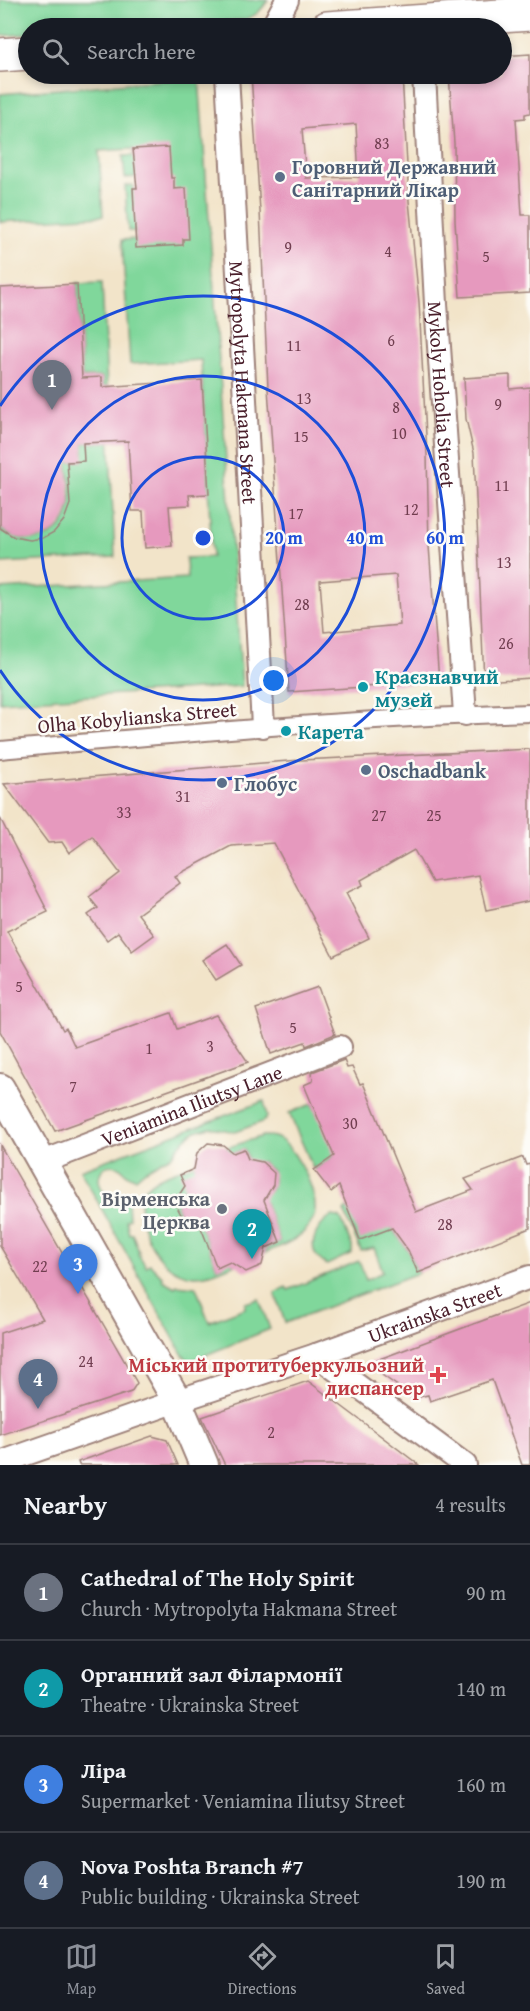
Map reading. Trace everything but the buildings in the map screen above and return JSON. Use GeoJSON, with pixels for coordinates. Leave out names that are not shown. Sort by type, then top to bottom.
{"type":"FeatureCollection","features":[{"type":"Feature","properties":{"kind":"main road"},"geometry":{"type":"LineString","coordinates":[[490,18],[530,14]]}},
{"type":"Feature","properties":{"kind":"main road"},"geometry":{"type":"LineString","coordinates":[[0,55],[18,54]]}},
{"type":"Feature","properties":{"kind":"street"},"geometry":{"type":"LineString","coordinates":[[277,18],[287,0]]}},
{"type":"Feature","properties":{"kind":"street","name":"Mytropolyta Hakmana Street"},"geometry":{"type":"LineString","coordinates":[[228,84],[263,726]]}},
{"type":"Feature","properties":{"kind":"street","name":"Mykoly Hoholia Street"},"geometry":{"type":"LineString","coordinates":[[425,84],[436,304],[465,714]]}},
{"type":"Feature","properties":{"kind":"street","name":"Olha Kobylianska Street"},"geometry":{"type":"LineString","coordinates":[[0,750],[263,726],[465,714],[530,713]]}},
{"type":"Feature","properties":{"kind":"street","name":"Veniamina Iliutsy Lane"},"geometry":{"type":"LineString","coordinates":[[43,1162],[340,1047]]}},
{"type":"Feature","properties":{"kind":"street"},"geometry":{"type":"LineString","coordinates":[[0,1088],[177,1401],[204,1465]]}},
{"type":"Feature","properties":{"kind":"street","name":"Ukrainska Street"},"geometry":{"type":"LineString","coordinates":[[0,1462],[316,1355],[530,1277]]}},
{"type":"Feature","properties":{"kind":"street"},"geometry":{"type":"LineString","coordinates":[[316,1355],[465,1465]]}},
{"type":"Feature","properties":{"kind":"green space"},"geometry":{"type":"Polygon","coordinates":[[[0,0],[268,0],[257,13],[248,18],[18,18],[18,35],[0,36],[0,0]]]}},
{"type":"Feature","properties":{"kind":"green space"},"geometry":{"type":"Polygon","coordinates":[[[117,84],[199,84],[242,686],[0,702],[0,589],[187,578],[186,558],[212,557],[201,360],[130,364],[122,240],[136,239],[135,231],[128,231],[125,186],[133,185],[133,188],[138,188],[138,177],[125,178],[123,156],[134,156],[133,149],[99,151],[103,216],[0,222],[0,94],[117,84]]]}},
{"type":"Feature","properties":{"kind":"green space"},"geometry":{"type":"Polygon","coordinates":[[[102,282],[115,557],[0,563],[0,528],[19,538],[30,540],[50,535],[58,529],[65,521],[71,498],[67,462],[83,461],[83,443],[105,442],[102,377],[82,377],[77,283],[102,282]]]}},
{"type":"Feature","properties":{"kind":"green space"},"geometry":{"type":"Polygon","coordinates":[[[264,1101],[267,1117],[262,1122],[235,1132],[210,1127],[196,1131],[185,1139],[171,1156],[136,1178],[110,1165],[100,1173],[99,1182],[104,1192],[124,1195],[128,1200],[129,1219],[126,1220],[129,1234],[132,1233],[138,1254],[146,1266],[150,1264],[163,1277],[162,1280],[175,1287],[177,1285],[196,1287],[209,1322],[245,1308],[245,1303],[259,1299],[270,1329],[191,1361],[184,1357],[80,1170],[264,1101]]]}},
{"type":"Feature","properties":{"kind":"green space"},"geometry":{"type":"Polygon","coordinates":[[[312,1104],[337,1154],[314,1170],[289,1113],[312,1104]]]}},
{"type":"Feature","properties":{"kind":"green space"},"geometry":{"type":"Polygon","coordinates":[[[263,1136],[279,1139],[294,1154],[307,1176],[315,1210],[313,1219],[305,1231],[293,1240],[265,1253],[266,1248],[280,1242],[263,1197],[272,1186],[272,1171],[262,1162],[249,1162],[244,1149],[231,1154],[226,1148],[263,1136]]]}},
{"type":"Feature","properties":{"kind":"green space"},"geometry":{"type":"Polygon","coordinates":[[[195,1164],[196,1168],[186,1188],[177,1198],[179,1213],[184,1219],[199,1222],[217,1268],[230,1261],[235,1264],[200,1276],[184,1274],[174,1269],[158,1255],[147,1236],[140,1206],[141,1197],[147,1186],[166,1174],[195,1164]]]}},
{"type":"Feature","properties":{"kind":"green space"},"geometry":{"type":"Polygon","coordinates":[[[354,1175],[408,1250],[418,1273],[285,1323],[275,1293],[286,1287],[288,1290],[359,1261],[366,1280],[383,1272],[374,1248],[361,1251],[344,1211],[360,1197],[354,1175]]]}},
{"type":"Feature","properties":{"kind":"green space"},"geometry":{"type":"Polygon","coordinates":[[[332,1216],[341,1219],[352,1246],[352,1253],[327,1265],[315,1254],[313,1247],[320,1227],[332,1216]]]}},
{"type":"Feature","properties":{"kind":"place","name":"Горовний Державний Санітарний Лікар"},"geometry":{"type":"Point","coordinates":[280,177]}},
{"type":"Feature","properties":{"kind":"place","name":"Cathedral of The Holy Spirit"},"geometry":{"type":"Point","coordinates":[52,410]}},
{"type":"Feature","properties":{"kind":"place","name":"Краєзнавчий музей"},"geometry":{"type":"Point","coordinates":[363,687]}},
{"type":"Feature","properties":{"kind":"place","name":"Карета"},"geometry":{"type":"Point","coordinates":[286,731]}},
{"type":"Feature","properties":{"kind":"place","name":"Oschadbank"},"geometry":{"type":"Point","coordinates":[366,770]}},
{"type":"Feature","properties":{"kind":"place","name":"Глобус"},"geometry":{"type":"Point","coordinates":[222,783]}},
{"type":"Feature","properties":{"kind":"place","name":"Вірменська Церква"},"geometry":{"type":"Point","coordinates":[222,1209]}},
{"type":"Feature","properties":{"kind":"place","name":"Органний зал Філармонії"},"geometry":{"type":"Point","coordinates":[252,1259]}},
{"type":"Feature","properties":{"kind":"place","name":"Ліра"},"geometry":{"type":"Point","coordinates":[78,1294]}},
{"type":"Feature","properties":{"kind":"place","name":"Міський протитуберкульозний диспансер"},"geometry":{"type":"Point","coordinates":[438,1375]}},
{"type":"Feature","properties":{"kind":"place","name":"Nova Poshta Branch #7"},"geometry":{"type":"Point","coordinates":[38,1409]}}]}
